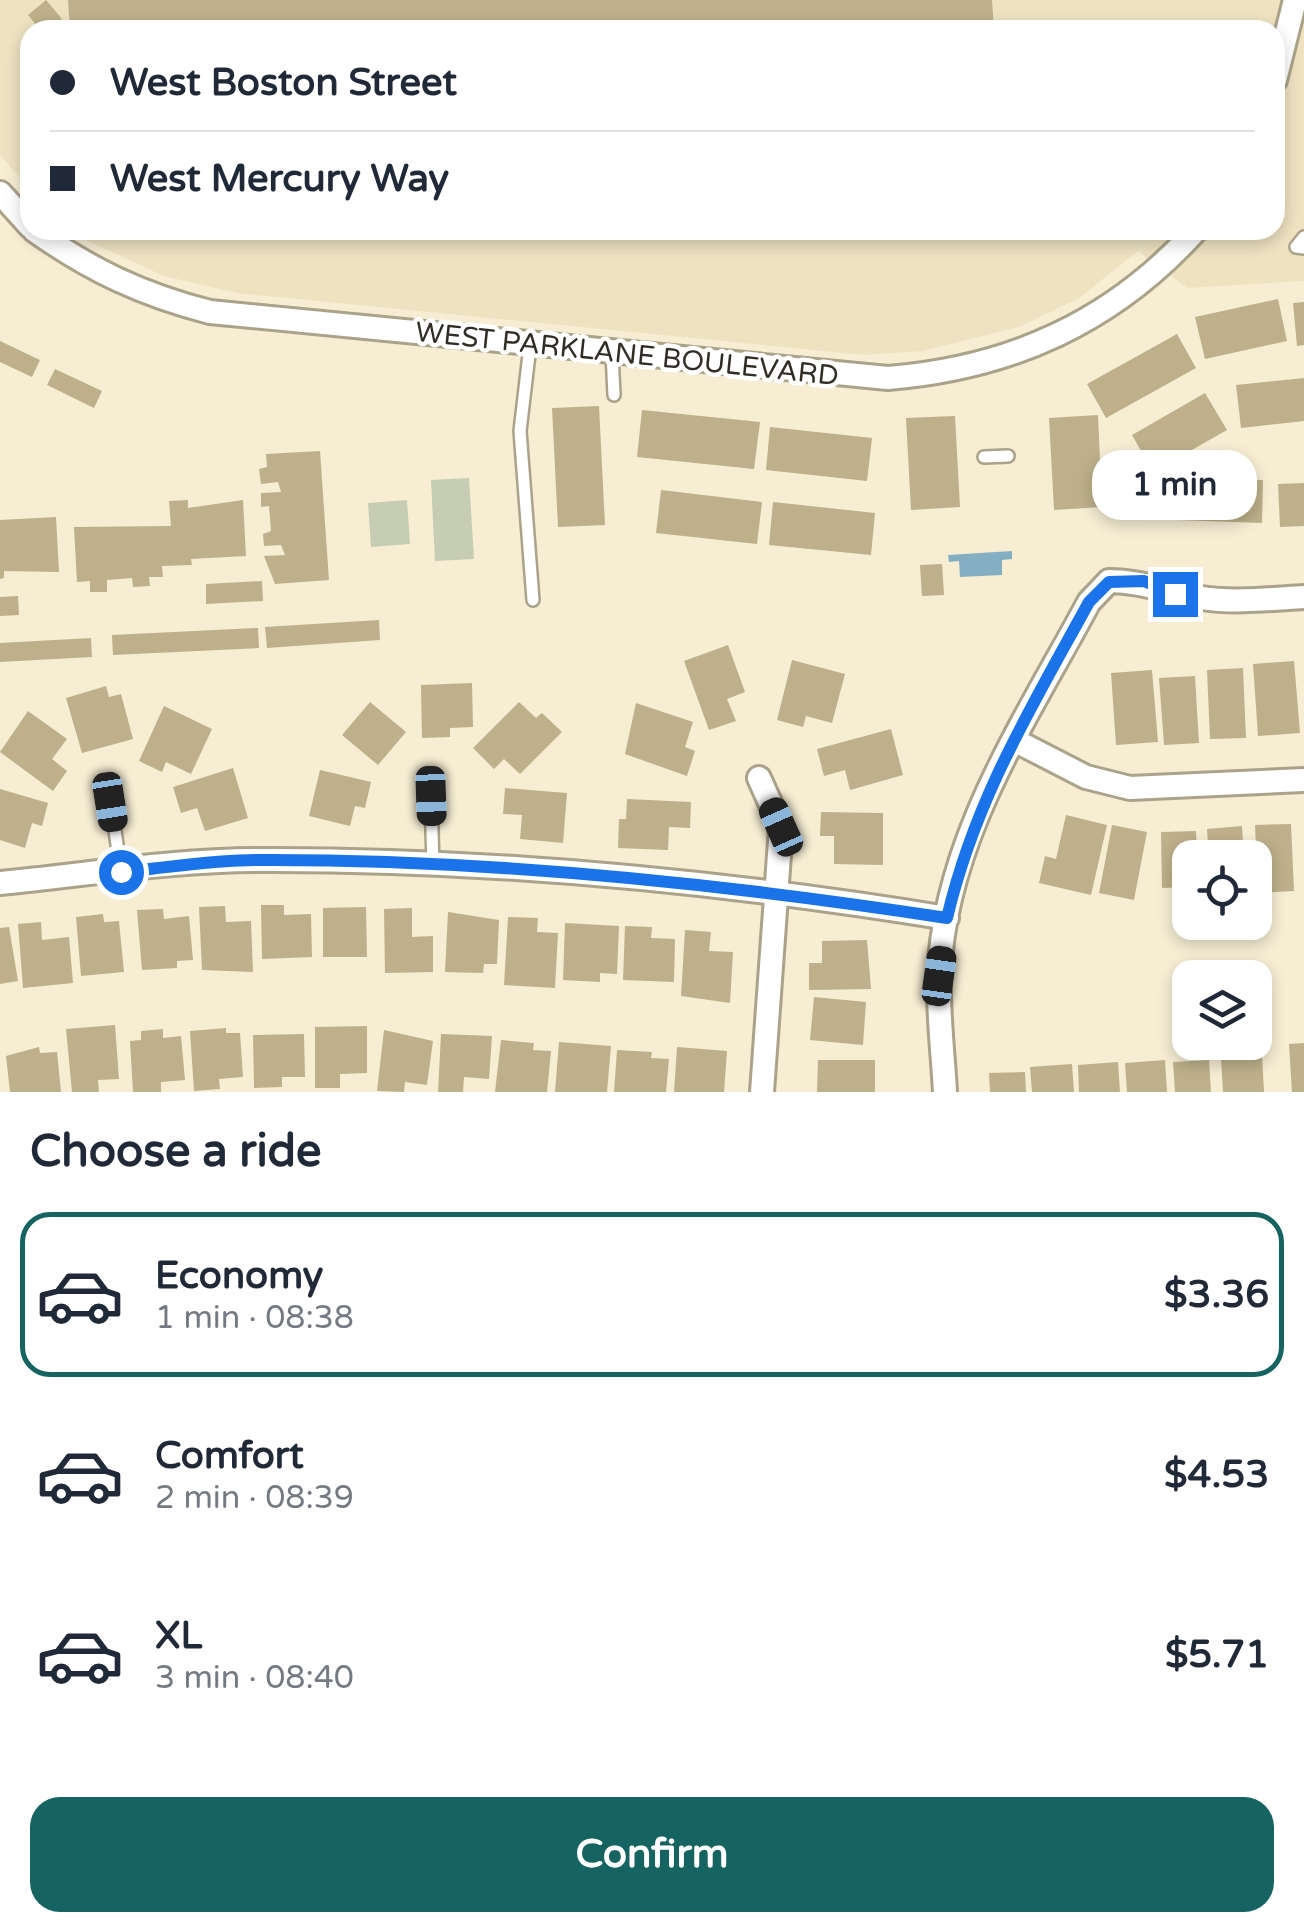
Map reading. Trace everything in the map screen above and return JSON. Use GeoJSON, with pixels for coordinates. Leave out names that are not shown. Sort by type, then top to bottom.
{"type":"FeatureCollection","features":[{"type":"Feature","properties":{"kind":"street"},"geometry":{"type":"LineString","coordinates":[[1285,40],[1295,0]]}},
{"type":"Feature","properties":{"kind":"street","name":"WEST PARKLANE BOULEVARD"},"geometry":{"type":"LineString","coordinates":[[0,193],[20,215]]}},
{"type":"Feature","properties":{"kind":"street","name":"WEST PARKLANE BOULEVARD"},"geometry":{"type":"LineString","coordinates":[[50,240],[101,274],[157,298],[210,312],[843,376],[936,374],[1039,346],[1120,300],[1185,240]]}},
{"type":"Feature","properties":{"kind":"street"},"geometry":{"type":"LineString","coordinates":[[945,1092],[939,976],[959,867],[988,788],[1089,602],[1109,582],[1144,581],[1175,594],[1208,599],[1304,597]]}},
{"type":"Feature","properties":{"kind":"street"},"geometry":{"type":"LineString","coordinates":[[1014,740],[1086,776],[1130,788],[1304,780]]}},
{"type":"Feature","properties":{"kind":"street"},"geometry":{"type":"LineString","coordinates":[[759,778],[781,827],[762,1092]]}},
{"type":"Feature","properties":{"kind":"street"},"geometry":{"type":"LineString","coordinates":[[0,883],[255,860],[433,866],[778,890],[947,918]]}},
{"type":"Feature","properties":{"kind":"lane"},"geometry":{"type":"LineString","coordinates":[[1304,236],[1296,247],[1304,248]]}},
{"type":"Feature","properties":{"kind":"lane"},"geometry":{"type":"LineString","coordinates":[[530,346],[520,432],[534,600]]}},
{"type":"Feature","properties":{"kind":"lane"},"geometry":{"type":"LineString","coordinates":[[612,354],[614,395]]}},
{"type":"Feature","properties":{"kind":"lane"},"geometry":{"type":"LineString","coordinates":[[984,457],[1008,456]]}},
{"type":"Feature","properties":{"kind":"lane"},"geometry":{"type":"LineString","coordinates":[[431,796],[433,866]]}},
{"type":"Feature","properties":{"kind":"lane"},"geometry":{"type":"LineString","coordinates":[[110,802],[121,872]]}},
{"type":"Feature","properties":{"kind":"shaded area"},"geometry":{"type":"Polygon","coordinates":[[[0,0],[1304,0],[1304,281],[1187,288],[1138,251],[1079,298],[1019,327],[923,351],[864,355],[237,293],[164,276],[86,240],[1285,240],[1285,20],[20,20],[20,178],[0,155],[0,0]]]}},
{"type":"Feature","properties":{"kind":"green space"},"geometry":{"type":"Polygon","coordinates":[[[469,478],[474,559],[435,561],[431,480],[469,478]]]}},
{"type":"Feature","properties":{"kind":"green space"},"geometry":{"type":"Polygon","coordinates":[[[407,500],[410,544],[371,547],[368,503],[407,500]]]}},
{"type":"Feature","properties":{"kind":"water"},"geometry":{"type":"Polygon","coordinates":[[[1012,551],[1012,559],[1002,560],[1002,575],[960,577],[959,561],[949,562],[948,555],[1012,551]]]}},
{"type":"Feature","properties":{"kind":"building"},"geometry":{"type":"Polygon","coordinates":[[[46,0],[62,19],[32,20],[28,15],[46,0]]]}},
{"type":"Feature","properties":{"kind":"building"},"geometry":{"type":"Polygon","coordinates":[[[68,0],[992,0],[993,20],[69,20],[68,0]]]}},
{"type":"Feature","properties":{"kind":"building"},"geometry":{"type":"Polygon","coordinates":[[[1278,299],[1287,341],[1205,359],[1195,317],[1278,299]]]}},
{"type":"Feature","properties":{"kind":"building"},"geometry":{"type":"Polygon","coordinates":[[[1304,302],[1304,345],[1297,346],[1293,303],[1304,302]]]}},
{"type":"Feature","properties":{"kind":"building"},"geometry":{"type":"Polygon","coordinates":[[[1177,334],[1196,368],[1106,418],[1087,384],[1177,334]]]}},
{"type":"Feature","properties":{"kind":"building"},"geometry":{"type":"Polygon","coordinates":[[[0,341],[40,360],[32,377],[0,362],[0,341]]]}},
{"type":"Feature","properties":{"kind":"building"},"geometry":{"type":"Polygon","coordinates":[[[55,369],[102,391],[94,408],[47,385],[55,369]]]}},
{"type":"Feature","properties":{"kind":"building"},"geometry":{"type":"Polygon","coordinates":[[[1304,378],[1304,421],[1241,428],[1236,385],[1304,378]]]}},
{"type":"Feature","properties":{"kind":"building"},"geometry":{"type":"Polygon","coordinates":[[[1205,393],[1227,430],[1153,472],[1132,435],[1205,393]]]}},
{"type":"Feature","properties":{"kind":"building"},"geometry":{"type":"Polygon","coordinates":[[[599,406],[605,525],[558,527],[552,408],[599,406]]]}},
{"type":"Feature","properties":{"kind":"building"},"geometry":{"type":"Polygon","coordinates":[[[642,410],[760,422],[754,469],[637,457],[642,410]]]}},
{"type":"Feature","properties":{"kind":"building"},"geometry":{"type":"Polygon","coordinates":[[[1098,415],[1102,507],[1054,510],[1049,418],[1098,415]]]}},
{"type":"Feature","properties":{"kind":"building"},"geometry":{"type":"Polygon","coordinates":[[[955,416],[960,507],[911,510],[906,418],[955,416]]]}},
{"type":"Feature","properties":{"kind":"building"},"geometry":{"type":"Polygon","coordinates":[[[770,427],[872,438],[867,481],[766,470],[770,427]]]}},
{"type":"Feature","properties":{"kind":"building"},"geometry":{"type":"Polygon","coordinates":[[[320,451],[329,580],[275,584],[264,556],[285,555],[281,545],[264,546],[263,534],[271,531],[269,506],[261,507],[261,493],[281,492],[278,482],[261,484],[259,469],[267,467],[266,454],[320,451]]]}},
{"type":"Feature","properties":{"kind":"building"},"geometry":{"type":"Polygon","coordinates":[[[1178,478],[1263,480],[1262,523],[1177,520],[1178,478]]]}},
{"type":"Feature","properties":{"kind":"building"},"geometry":{"type":"Polygon","coordinates":[[[1304,483],[1304,526],[1280,527],[1278,484],[1304,483]]]}},
{"type":"Feature","properties":{"kind":"building"},"geometry":{"type":"Polygon","coordinates":[[[661,490],[762,502],[757,544],[656,533],[661,490]]]}},
{"type":"Feature","properties":{"kind":"building"},"geometry":{"type":"Polygon","coordinates":[[[188,500],[188,508],[243,500],[246,556],[191,559],[192,565],[162,566],[163,577],[149,577],[150,586],[133,587],[132,578],[107,580],[107,592],[90,592],[90,581],[77,582],[74,527],[171,526],[169,501],[188,500]]]}},
{"type":"Feature","properties":{"kind":"building"},"geometry":{"type":"Polygon","coordinates":[[[773,502],[875,513],[871,555],[769,545],[773,502]]]}},
{"type":"Feature","properties":{"kind":"building"},"geometry":{"type":"Polygon","coordinates":[[[56,517],[59,572],[4,571],[4,578],[0,579],[0,520],[56,517]]]}},
{"type":"Feature","properties":{"kind":"building"},"geometry":{"type":"Polygon","coordinates":[[[942,564],[944,595],[922,596],[920,565],[942,564]]]}},
{"type":"Feature","properties":{"kind":"building"},"geometry":{"type":"Polygon","coordinates":[[[262,581],[263,601],[206,604],[206,584],[262,581]]]}},
{"type":"Feature","properties":{"kind":"building"},"geometry":{"type":"Polygon","coordinates":[[[18,596],[19,615],[0,616],[0,597],[18,596]]]}},
{"type":"Feature","properties":{"kind":"building"},"geometry":{"type":"Polygon","coordinates":[[[379,620],[380,640],[267,648],[265,627],[379,620]]]}},
{"type":"Feature","properties":{"kind":"building"},"geometry":{"type":"Polygon","coordinates":[[[258,628],[259,648],[113,655],[112,635],[258,628]]]}},
{"type":"Feature","properties":{"kind":"building"},"geometry":{"type":"Polygon","coordinates":[[[91,638],[92,657],[0,662],[0,643],[91,638]]]}},
{"type":"Feature","properties":{"kind":"building"},"geometry":{"type":"Polygon","coordinates":[[[728,645],[745,692],[727,699],[736,721],[709,730],[684,661],[728,645]]]}},
{"type":"Feature","properties":{"kind":"building"},"geometry":{"type":"Polygon","coordinates":[[[792,660],[845,674],[832,723],[806,716],[803,727],[777,720],[792,660]]]}},
{"type":"Feature","properties":{"kind":"building"},"geometry":{"type":"Polygon","coordinates":[[[1294,661],[1300,733],[1258,736],[1253,664],[1294,661]]]}},
{"type":"Feature","properties":{"kind":"building"},"geometry":{"type":"Polygon","coordinates":[[[1243,668],[1246,738],[1210,739],[1207,670],[1243,668]]]}},
{"type":"Feature","properties":{"kind":"building"},"geometry":{"type":"Polygon","coordinates":[[[1152,670],[1158,742],[1116,745],[1111,673],[1152,670]]]}},
{"type":"Feature","properties":{"kind":"building"},"geometry":{"type":"Polygon","coordinates":[[[1195,676],[1199,743],[1164,745],[1159,678],[1195,676]]]}},
{"type":"Feature","properties":{"kind":"building"},"geometry":{"type":"Polygon","coordinates":[[[472,683],[473,727],[450,728],[450,737],[422,738],[421,685],[472,683]]]}},
{"type":"Feature","properties":{"kind":"building"},"geometry":{"type":"Polygon","coordinates":[[[106,686],[109,697],[121,694],[133,739],[82,753],[66,698],[106,686]]]}},
{"type":"Feature","properties":{"kind":"building"},"geometry":{"type":"Polygon","coordinates":[[[370,702],[406,732],[378,765],[342,735],[370,702]]]}},
{"type":"Feature","properties":{"kind":"building"},"geometry":{"type":"Polygon","coordinates":[[[519,702],[536,718],[542,713],[562,732],[520,774],[504,759],[494,769],[473,748],[519,702]]]}},
{"type":"Feature","properties":{"kind":"building"},"geometry":{"type":"Polygon","coordinates":[[[636,703],[693,722],[685,747],[695,751],[687,776],[625,754],[636,703]]]}},
{"type":"Feature","properties":{"kind":"building"},"geometry":{"type":"Polygon","coordinates":[[[164,706],[212,729],[191,774],[166,762],[162,772],[139,761],[164,706]]]}},
{"type":"Feature","properties":{"kind":"building"},"geometry":{"type":"Polygon","coordinates":[[[28,711],[67,739],[52,759],[67,771],[53,791],[0,752],[28,711]]]}},
{"type":"Feature","properties":{"kind":"building"},"geometry":{"type":"Polygon","coordinates":[[[891,729],[903,775],[850,790],[845,770],[824,776],[817,749],[891,729]]]}},
{"type":"Feature","properties":{"kind":"building"},"geometry":{"type":"Polygon","coordinates":[[[233,768],[248,818],[205,831],[197,808],[181,813],[173,787],[233,768]]]}},
{"type":"Feature","properties":{"kind":"building"},"geometry":{"type":"Polygon","coordinates":[[[320,770],[371,782],[365,808],[355,806],[350,826],[309,816],[320,770]]]}},
{"type":"Feature","properties":{"kind":"building"},"geometry":{"type":"Polygon","coordinates":[[[505,788],[567,793],[563,843],[520,839],[522,815],[503,814],[505,788]]]}},
{"type":"Feature","properties":{"kind":"building"},"geometry":{"type":"Polygon","coordinates":[[[0,789],[48,803],[42,826],[32,823],[25,848],[0,840],[0,789]]]}},
{"type":"Feature","properties":{"kind":"building"},"geometry":{"type":"Polygon","coordinates":[[[627,799],[691,802],[690,828],[669,827],[668,850],[618,848],[619,819],[626,819],[627,799]]]}},
{"type":"Feature","properties":{"kind":"building"},"geometry":{"type":"Polygon","coordinates":[[[821,812],[883,813],[883,865],[834,864],[834,836],[820,836],[821,812]]]}},
{"type":"Feature","properties":{"kind":"building"},"geometry":{"type":"Polygon","coordinates":[[[1066,815],[1107,825],[1091,895],[1039,883],[1045,856],[1056,859],[1066,815]]]}},
{"type":"Feature","properties":{"kind":"building"},"geometry":{"type":"Polygon","coordinates":[[[1291,824],[1294,891],[1272,892],[1272,840],[1256,840],[1255,825],[1291,824]]]}},
{"type":"Feature","properties":{"kind":"building"},"geometry":{"type":"Polygon","coordinates":[[[1112,825],[1147,832],[1134,900],[1099,893],[1112,825]]]}},
{"type":"Feature","properties":{"kind":"building"},"geometry":{"type":"Polygon","coordinates":[[[1242,826],[1243,840],[1208,840],[1207,829],[1242,826]]]}},
{"type":"Feature","properties":{"kind":"building"},"geometry":{"type":"Polygon","coordinates":[[[1196,831],[1196,840],[1172,840],[1172,888],[1162,888],[1161,832],[1196,831]]]}},
{"type":"Feature","properties":{"kind":"building"},"geometry":{"type":"Polygon","coordinates":[[[261,905],[284,905],[284,915],[311,914],[312,957],[262,959],[261,905]]]}},
{"type":"Feature","properties":{"kind":"building"},"geometry":{"type":"Polygon","coordinates":[[[225,906],[226,922],[251,921],[253,972],[202,970],[199,907],[225,906]]]}},
{"type":"Feature","properties":{"kind":"building"},"geometry":{"type":"Polygon","coordinates":[[[366,907],[367,957],[323,957],[323,908],[366,907]]]}},
{"type":"Feature","properties":{"kind":"building"},"geometry":{"type":"Polygon","coordinates":[[[412,908],[412,937],[433,936],[433,972],[385,973],[384,909],[412,908]]]}},
{"type":"Feature","properties":{"kind":"building"},"geometry":{"type":"Polygon","coordinates":[[[163,909],[164,919],[189,916],[193,960],[177,961],[177,968],[142,970],[137,910],[163,909]]]}},
{"type":"Feature","properties":{"kind":"building"},"geometry":{"type":"Polygon","coordinates":[[[448,912],[499,920],[497,964],[484,964],[483,973],[445,972],[448,912]]]}},
{"type":"Feature","properties":{"kind":"building"},"geometry":{"type":"Polygon","coordinates":[[[103,914],[104,922],[119,921],[124,972],[81,976],[76,917],[103,914]]]}},
{"type":"Feature","properties":{"kind":"building"},"geometry":{"type":"Polygon","coordinates":[[[508,917],[538,918],[537,932],[558,933],[555,988],[504,985],[508,917]]]}},
{"type":"Feature","properties":{"kind":"building"},"geometry":{"type":"Polygon","coordinates":[[[41,922],[42,940],[69,937],[73,983],[23,988],[18,924],[41,922]]]}},
{"type":"Feature","properties":{"kind":"building"},"geometry":{"type":"Polygon","coordinates":[[[565,923],[619,926],[617,974],[600,973],[600,982],[563,980],[565,923]]]}},
{"type":"Feature","properties":{"kind":"building"},"geometry":{"type":"Polygon","coordinates":[[[625,926],[652,927],[651,938],[675,939],[674,982],[623,980],[625,926]]]}},
{"type":"Feature","properties":{"kind":"building"},"geometry":{"type":"Polygon","coordinates":[[[9,927],[18,981],[0,984],[0,928],[9,927]]]}},
{"type":"Feature","properties":{"kind":"building"},"geometry":{"type":"Polygon","coordinates":[[[685,930],[711,932],[709,951],[733,952],[730,1003],[681,996],[685,930]]]}},
{"type":"Feature","properties":{"kind":"building"},"geometry":{"type":"Polygon","coordinates":[[[867,940],[871,989],[809,990],[809,963],[822,963],[822,941],[867,940]]]}},
{"type":"Feature","properties":{"kind":"building"},"geometry":{"type":"Polygon","coordinates":[[[814,997],[866,1002],[863,1045],[810,1040],[814,997]]]}},
{"type":"Feature","properties":{"kind":"building"},"geometry":{"type":"Polygon","coordinates":[[[115,1025],[119,1079],[98,1080],[99,1092],[72,1092],[66,1029],[115,1025]]]}},
{"type":"Feature","properties":{"kind":"building"},"geometry":{"type":"Polygon","coordinates":[[[367,1026],[367,1073],[340,1074],[340,1088],[315,1088],[315,1027],[367,1026]]]}},
{"type":"Feature","properties":{"kind":"building"},"geometry":{"type":"Polygon","coordinates":[[[226,1028],[226,1033],[240,1033],[243,1077],[219,1079],[220,1089],[194,1091],[190,1031],[226,1028]]]}},
{"type":"Feature","properties":{"kind":"building"},"geometry":{"type":"Polygon","coordinates":[[[163,1029],[163,1038],[181,1036],[185,1080],[161,1082],[161,1092],[133,1092],[130,1041],[141,1040],[141,1031],[163,1029]]]}},
{"type":"Feature","properties":{"kind":"building"},"geometry":{"type":"Polygon","coordinates":[[[384,1030],[433,1041],[427,1085],[405,1082],[404,1092],[377,1091],[384,1030]]]}},
{"type":"Feature","properties":{"kind":"building"},"geometry":{"type":"Polygon","coordinates":[[[304,1034],[305,1077],[282,1077],[282,1087],[254,1088],[253,1035],[304,1034]]]}},
{"type":"Feature","properties":{"kind":"building"},"geometry":{"type":"Polygon","coordinates":[[[441,1034],[492,1036],[489,1079],[464,1077],[463,1092],[438,1092],[441,1034]]]}},
{"type":"Feature","properties":{"kind":"building"},"geometry":{"type":"Polygon","coordinates":[[[501,1040],[534,1043],[533,1050],[551,1051],[547,1092],[495,1092],[501,1040]]]}},
{"type":"Feature","properties":{"kind":"building"},"geometry":{"type":"Polygon","coordinates":[[[559,1042],[611,1046],[607,1092],[555,1092],[559,1042]]]}},
{"type":"Feature","properties":{"kind":"building"},"geometry":{"type":"Polygon","coordinates":[[[1304,1043],[1304,1092],[1292,1092],[1289,1044],[1304,1043]]]}},
{"type":"Feature","properties":{"kind":"building"},"geometry":{"type":"Polygon","coordinates":[[[39,1047],[40,1053],[57,1052],[61,1092],[10,1092],[6,1056],[39,1047]]]}},
{"type":"Feature","properties":{"kind":"building"},"geometry":{"type":"Polygon","coordinates":[[[677,1047],[727,1051],[724,1092],[674,1092],[677,1047]]]}},
{"type":"Feature","properties":{"kind":"building"},"geometry":{"type":"Polygon","coordinates":[[[617,1050],[652,1052],[651,1058],[669,1059],[666,1092],[614,1092],[617,1050]]]}},
{"type":"Feature","properties":{"kind":"building"},"geometry":{"type":"Polygon","coordinates":[[[818,1060],[875,1060],[875,1092],[817,1092],[818,1060]]]}},
{"type":"Feature","properties":{"kind":"building"},"geometry":{"type":"Polygon","coordinates":[[[1165,1060],[1167,1092],[1127,1092],[1125,1063],[1165,1060]]]}},
{"type":"Feature","properties":{"kind":"building"},"geometry":{"type":"Polygon","coordinates":[[[1209,1060],[1211,1092],[1175,1092],[1173,1062],[1209,1060]]]}},
{"type":"Feature","properties":{"kind":"building"},"geometry":{"type":"Polygon","coordinates":[[[1221,1060],[1262,1060],[1264,1092],[1223,1092],[1221,1060]]]}},
{"type":"Feature","properties":{"kind":"building"},"geometry":{"type":"Polygon","coordinates":[[[1118,1062],[1120,1092],[1079,1092],[1078,1065],[1118,1062]]]}},
{"type":"Feature","properties":{"kind":"building"},"geometry":{"type":"Polygon","coordinates":[[[1072,1064],[1074,1092],[1032,1092],[1030,1067],[1072,1064]]]}},
{"type":"Feature","properties":{"kind":"building"},"geometry":{"type":"Polygon","coordinates":[[[1025,1072],[1026,1092],[990,1092],[989,1073],[1025,1072]]]}},
{"type":"Feature","properties":{"kind":"route"},"geometry":{"type":"LineString","coordinates":[[121,872],[255,860],[486,868],[778,890],[947,918],[959,867],[988,788],[1089,602],[1109,582],[1144,581],[1175,594]]}}]}
